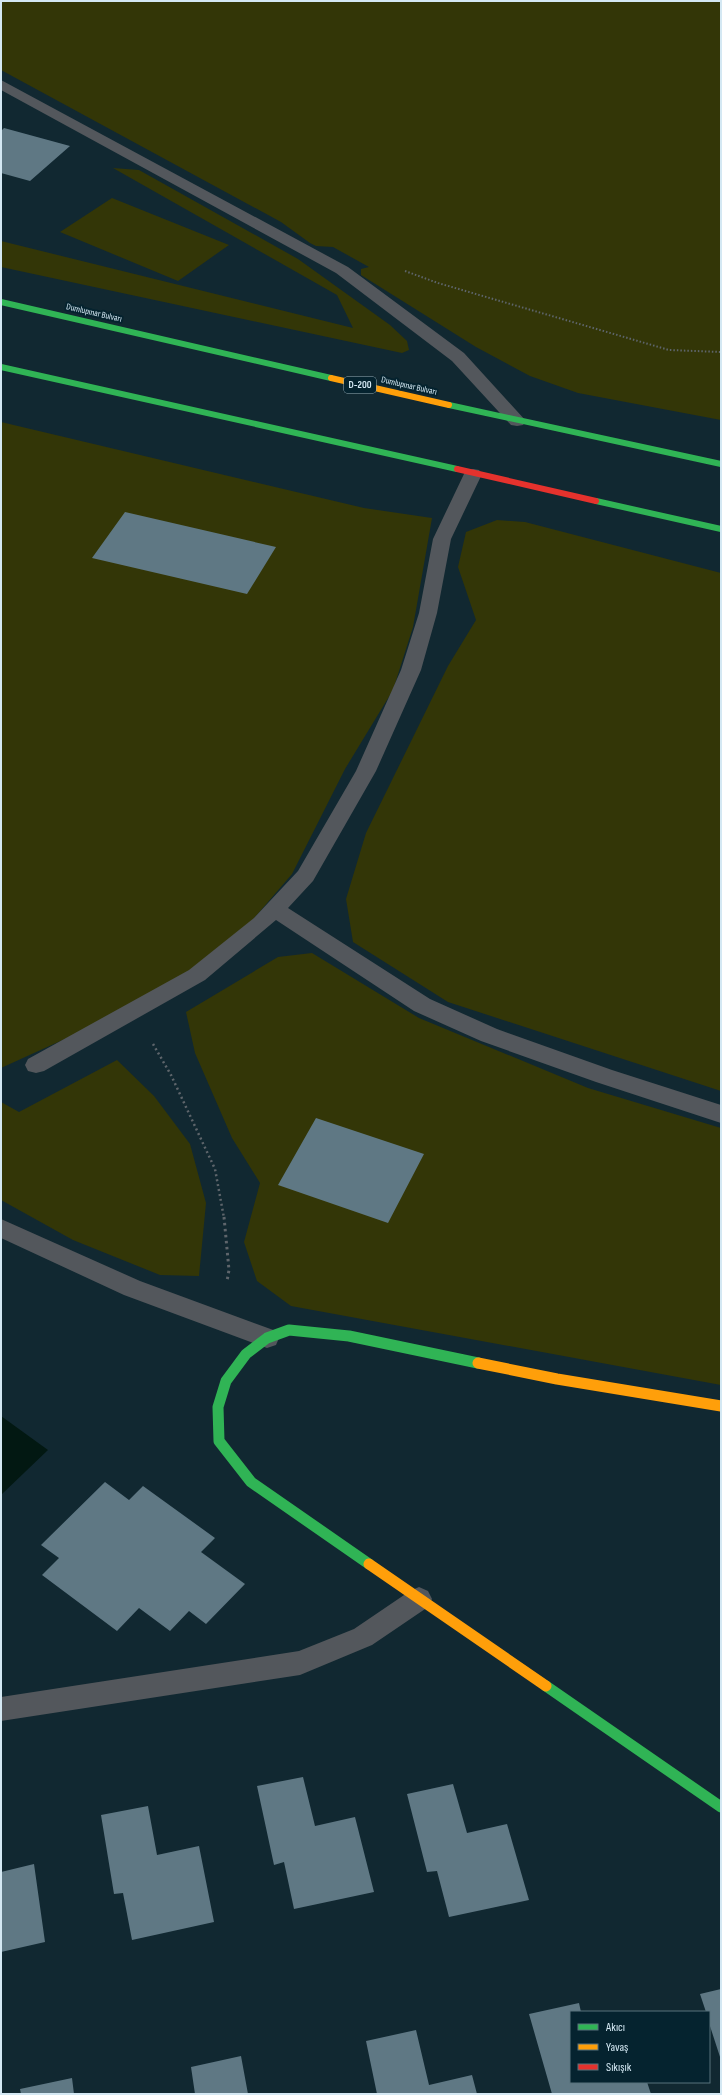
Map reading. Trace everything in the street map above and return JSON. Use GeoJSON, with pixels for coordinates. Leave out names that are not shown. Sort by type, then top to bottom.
{"type":"FeatureCollection","features":[{"type":"Feature","properties":{"kind":"main road","name":"Dumlupınar Bulvarı"},"geometry":{"type":"LineString","coordinates":[[1,302],[517,421],[721,464]]}},
{"type":"Feature","properties":{"kind":"main road"},"geometry":{"type":"LineString","coordinates":[[1,367],[721,529]]}},
{"type":"Feature","properties":{"kind":"main road"},"geometry":{"type":"LineString","coordinates":[[721,1406],[557,1379],[349,1336],[289,1330],[267,1338],[246,1354],[226,1381],[218,1408],[219,1441],[251,1482],[721,1807]]}},
{"type":"Feature","properties":{"kind":"street"},"geometry":{"type":"LineString","coordinates":[[1,84],[342,270],[458,357],[517,421]]}},
{"type":"Feature","properties":{"kind":"street"},"geometry":{"type":"LineString","coordinates":[[36,1065],[197,975],[262,923],[306,876],[369,763],[411,670],[428,613],[435,568],[442,539],[473,474]]}},
{"type":"Feature","properties":{"kind":"street"},"geometry":{"type":"LineString","coordinates":[[275,909],[422,1005],[488,1035],[604,1076],[721,1114]]}},
{"type":"Feature","properties":{"kind":"street"},"geometry":{"type":"LineString","coordinates":[[1,1228],[132,1288],[267,1338]]}},
{"type":"Feature","properties":{"kind":"street"},"geometry":{"type":"LineString","coordinates":[[1,1710],[300,1663],[363,1637],[419,1599]]}},
{"type":"Feature","properties":{"kind":"path"},"geometry":{"type":"LineString","coordinates":[[403,270],[438,283],[669,350],[721,352]]}},
{"type":"Feature","properties":{"kind":"path"},"geometry":{"type":"LineString","coordinates":[[133,1010],[171,1075],[215,1169],[223,1210],[228,1270],[222,1321]]}},
{"type":"Feature","properties":{"kind":"green space"},"geometry":{"type":"Polygon","coordinates":[[[1,1],[721,1],[721,420],[578,393],[530,376],[476,347],[361,275],[361,269],[369,267],[333,247],[316,246],[310,243],[281,222],[1,70],[1,1]]]}},
{"type":"Feature","properties":{"kind":"green space"},"geometry":{"type":"Polygon","coordinates":[[[113,168],[139,170],[298,259],[390,325],[407,341],[409,350],[402,353],[1,267],[1,241],[353,328],[337,295],[113,168]]]}},
{"type":"Feature","properties":{"kind":"green space"},"geometry":{"type":"Polygon","coordinates":[[[112,198],[229,245],[178,281],[60,232],[112,198]]]}},
{"type":"Feature","properties":{"kind":"green space"},"geometry":{"type":"Polygon","coordinates":[[[1,422],[364,508],[432,518],[413,627],[393,690],[345,769],[292,874],[238,937],[192,970],[89,1028],[1,1068],[1,422]]]}},
{"type":"Feature","properties":{"kind":"green space"},"geometry":{"type":"Polygon","coordinates":[[[497,520],[525,522],[721,573],[721,1091],[448,1002],[353,942],[346,899],[366,833],[448,666],[476,620],[458,567],[466,532],[497,520]]]}},
{"type":"Feature","properties":{"kind":"green space"},"geometry":{"type":"Polygon","coordinates":[[[312,953],[419,1018],[588,1088],[721,1128],[721,1385],[291,1306],[257,1281],[244,1242],[260,1183],[232,1138],[195,1053],[186,1012],[278,957],[312,953]]]}},
{"type":"Feature","properties":{"kind":"green space"},"geometry":{"type":"Polygon","coordinates":[[[117,1060],[154,1096],[190,1144],[206,1203],[199,1276],[160,1275],[73,1240],[1,1200],[1,1102],[19,1112],[117,1060]]]}},
{"type":"Feature","properties":{"kind":"shaded area"},"geometry":{"type":"Polygon","coordinates":[[[1,1416],[48,1450],[1,1495],[1,1416]]]}},
{"type":"Feature","properties":{"kind":"building"},"geometry":{"type":"Polygon","coordinates":[[[4,128],[70,146],[30,181],[1,173],[1,131],[4,128]]]}},
{"type":"Feature","properties":{"kind":"building"},"geometry":{"type":"Polygon","coordinates":[[[125,512],[276,547],[247,594],[92,558],[125,512]]]}},
{"type":"Feature","properties":{"kind":"building"},"geometry":{"type":"Polygon","coordinates":[[[316,1118],[424,1154],[388,1223],[278,1185],[316,1118]]]}},
{"type":"Feature","properties":{"kind":"building"},"geometry":{"type":"Polygon","coordinates":[[[105,1482],[129,1500],[143,1486],[215,1538],[201,1552],[245,1584],[206,1624],[189,1611],[170,1631],[139,1608],[117,1631],[42,1575],[59,1558],[41,1545],[105,1482]]]}},
{"type":"Feature","properties":{"kind":"building"},"geometry":{"type":"Polygon","coordinates":[[[303,1777],[315,1826],[355,1817],[374,1892],[294,1909],[284,1862],[274,1865],[257,1786],[303,1777]]]}},
{"type":"Feature","properties":{"kind":"building"},"geometry":{"type":"Polygon","coordinates":[[[453,1784],[467,1833],[507,1824],[529,1900],[449,1917],[437,1871],[427,1872],[407,1794],[453,1784]]]}},
{"type":"Feature","properties":{"kind":"building"},"geometry":{"type":"Polygon","coordinates":[[[148,1806],[157,1855],[199,1846],[214,1922],[132,1940],[123,1893],[114,1894],[101,1815],[148,1806]]]}},
{"type":"Feature","properties":{"kind":"building"},"geometry":{"type":"Polygon","coordinates":[[[34,1864],[45,1942],[1,1952],[1,1872],[34,1864]]]}},
{"type":"Feature","properties":{"kind":"building"},"geometry":{"type":"Polygon","coordinates":[[[721,1989],[721,2060],[710,2026],[710,2011],[706,2011],[700,1994],[721,1989]]]}},
{"type":"Feature","properties":{"kind":"building"},"geometry":{"type":"Polygon","coordinates":[[[579,2003],[581,2011],[570,2011],[570,2083],[647,2083],[651,2094],[552,2094],[529,2014],[579,2003]]]}},
{"type":"Feature","properties":{"kind":"building"},"geometry":{"type":"Polygon","coordinates":[[[416,2030],[429,2085],[472,2075],[477,2094],[377,2094],[366,2041],[416,2030]]]}},
{"type":"Feature","properties":{"kind":"building"},"geometry":{"type":"Polygon","coordinates":[[[241,2056],[248,2094],[195,2094],[191,2067],[241,2056]]]}},
{"type":"Feature","properties":{"kind":"building"},"geometry":{"type":"Polygon","coordinates":[[[72,2078],[74,2094],[21,2094],[20,2089],[72,2078]]]}},
{"type":"Feature","properties":{"kind":"traffic: fast"},"geometry":{"type":"LineString","coordinates":[[1,302],[331,378]]}},
{"type":"Feature","properties":{"kind":"traffic: fast"},"geometry":{"type":"LineString","coordinates":[[1,367],[457,469]]}},
{"type":"Feature","properties":{"kind":"traffic: fast"},"geometry":{"type":"LineString","coordinates":[[449,405],[721,464]]}},
{"type":"Feature","properties":{"kind":"traffic: fast"},"geometry":{"type":"LineString","coordinates":[[596,501],[721,529]]}},
{"type":"Feature","properties":{"kind":"traffic: fast"},"geometry":{"type":"LineString","coordinates":[[369,1564],[251,1482],[219,1441],[218,1407],[226,1381],[246,1354],[267,1338],[289,1330],[349,1336],[478,1363]]}},
{"type":"Feature","properties":{"kind":"traffic: fast"},"geometry":{"type":"LineString","coordinates":[[546,1686],[721,1807]]}},
{"type":"Feature","properties":{"kind":"traffic: slow"},"geometry":{"type":"LineString","coordinates":[[331,378],[449,405]]}},
{"type":"Feature","properties":{"kind":"traffic: slow"},"geometry":{"type":"LineString","coordinates":[[478,1363],[557,1379],[721,1406]]}},
{"type":"Feature","properties":{"kind":"traffic: slow"},"geometry":{"type":"LineString","coordinates":[[369,1564],[546,1686]]}},
{"type":"Feature","properties":{"kind":"traffic: jam"},"geometry":{"type":"LineString","coordinates":[[457,469],[596,501]]}}]}
